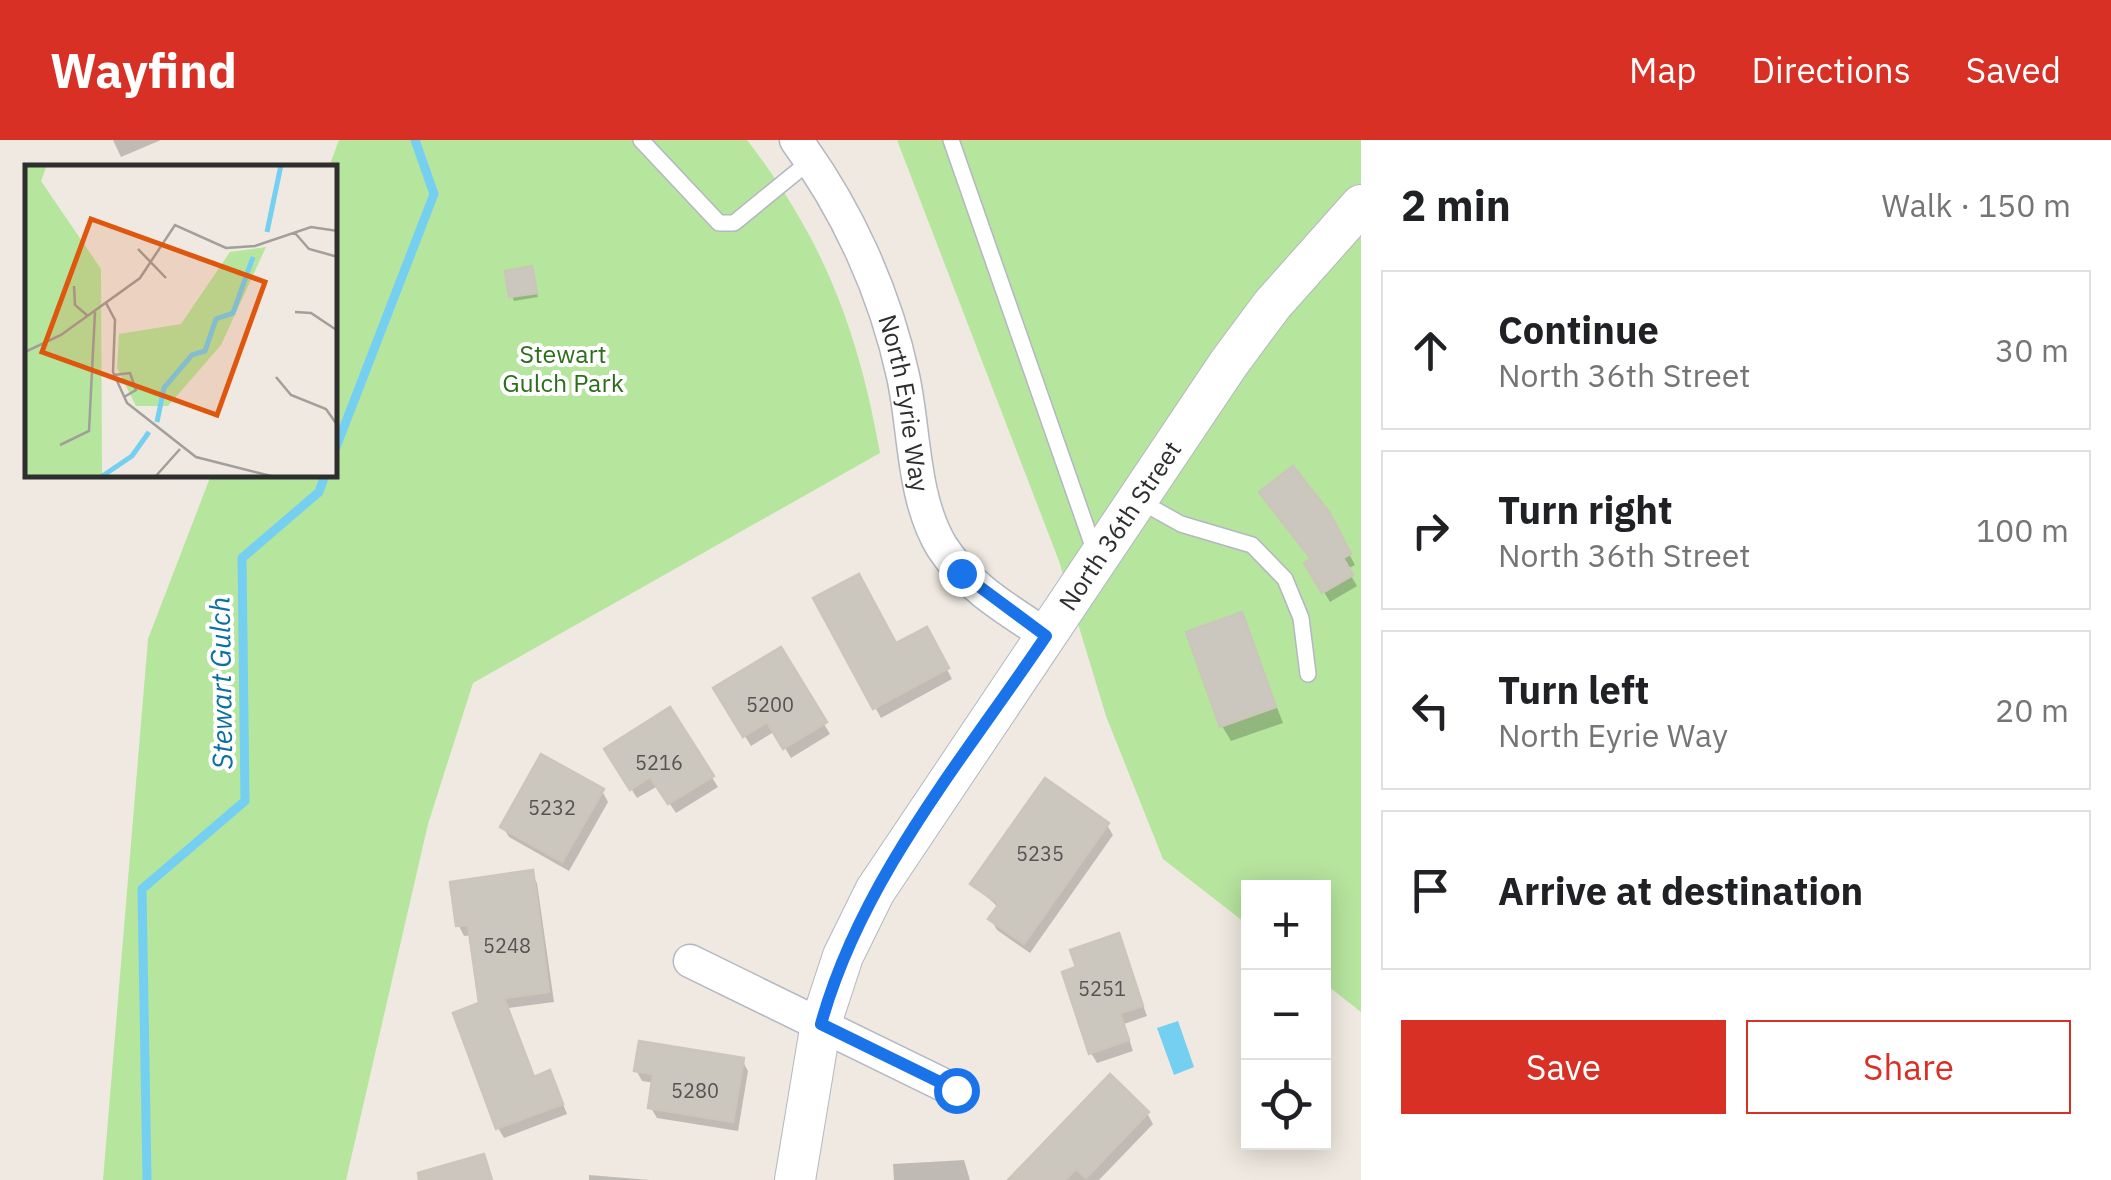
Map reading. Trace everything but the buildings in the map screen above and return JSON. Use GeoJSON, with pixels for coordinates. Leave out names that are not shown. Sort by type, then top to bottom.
{"type":"FeatureCollection","features":[{"type":"Feature","properties":{"kind":"street","name":"North Eyrie Way"},"geometry":{"type":"LineString","coordinates":[[803,150],[845,217],[880,295],[904,378],[926,511],[940,544],[975,585],[1046,636]]}},
{"type":"Feature","properties":{"kind":"street","name":"North 36th Street"},"geometry":{"type":"LineString","coordinates":[[795,1180],[821,1024],[843,956],[874,891],[1272,305],[1361,205]]}},
{"type":"Feature","properties":{"kind":"street"},"geometry":{"type":"LineString","coordinates":[[690,961],[956,1090]]}},
{"type":"Feature","properties":{"kind":"lane"},"geometry":{"type":"LineString","coordinates":[[641,140],[720,223],[734,222],[803,150]]}},
{"type":"Feature","properties":{"kind":"lane"},"geometry":{"type":"LineString","coordinates":[[951,140],[1098,559]]}},
{"type":"Feature","properties":{"kind":"lane"},"geometry":{"type":"LineString","coordinates":[[1138,500],[1181,524],[1252,545],[1285,579],[1301,618],[1308,674]]}},
{"type":"Feature","properties":{"kind":"green space","name":"Stewart Gulch Park"},"geometry":{"type":"Polygon","coordinates":[[[339,140],[747,140],[797,214],[834,288],[861,366],[880,453],[473,683],[428,824],[346,1180],[103,1180],[148,639],[210,478],[338,478],[338,165],[330,165],[339,140]]]}},
{"type":"Feature","properties":{"kind":"green space"},"geometry":{"type":"Polygon","coordinates":[[[897,140],[1361,140],[1361,1012],[1331,988],[1331,880],[1241,880],[1241,920],[1163,859],[1106,716],[1059,561],[897,140]]]}},
{"type":"Feature","properties":{"kind":"water"},"geometry":{"type":"Polygon","coordinates":[[[1178,1021],[1194,1067],[1174,1075],[1157,1028],[1178,1021]]]}},
{"type":"Feature","properties":{"kind":"waterway","name":"Stewart Gulch"},"geometry":{"type":"LineString","coordinates":[[338,442],[434,194],[415,140]]}},
{"type":"Feature","properties":{"kind":"waterway","name":"Stewart Gulch"},"geometry":{"type":"LineString","coordinates":[[147,1180],[142,889],[245,801],[242,558],[319,492],[324,478]]}},
{"type":"Feature","properties":{"kind":"route"},"geometry":{"type":"LineString","coordinates":[[956,1090],[821,1024],[843,956],[874,891],[1046,636],[961,573]]}}]}
